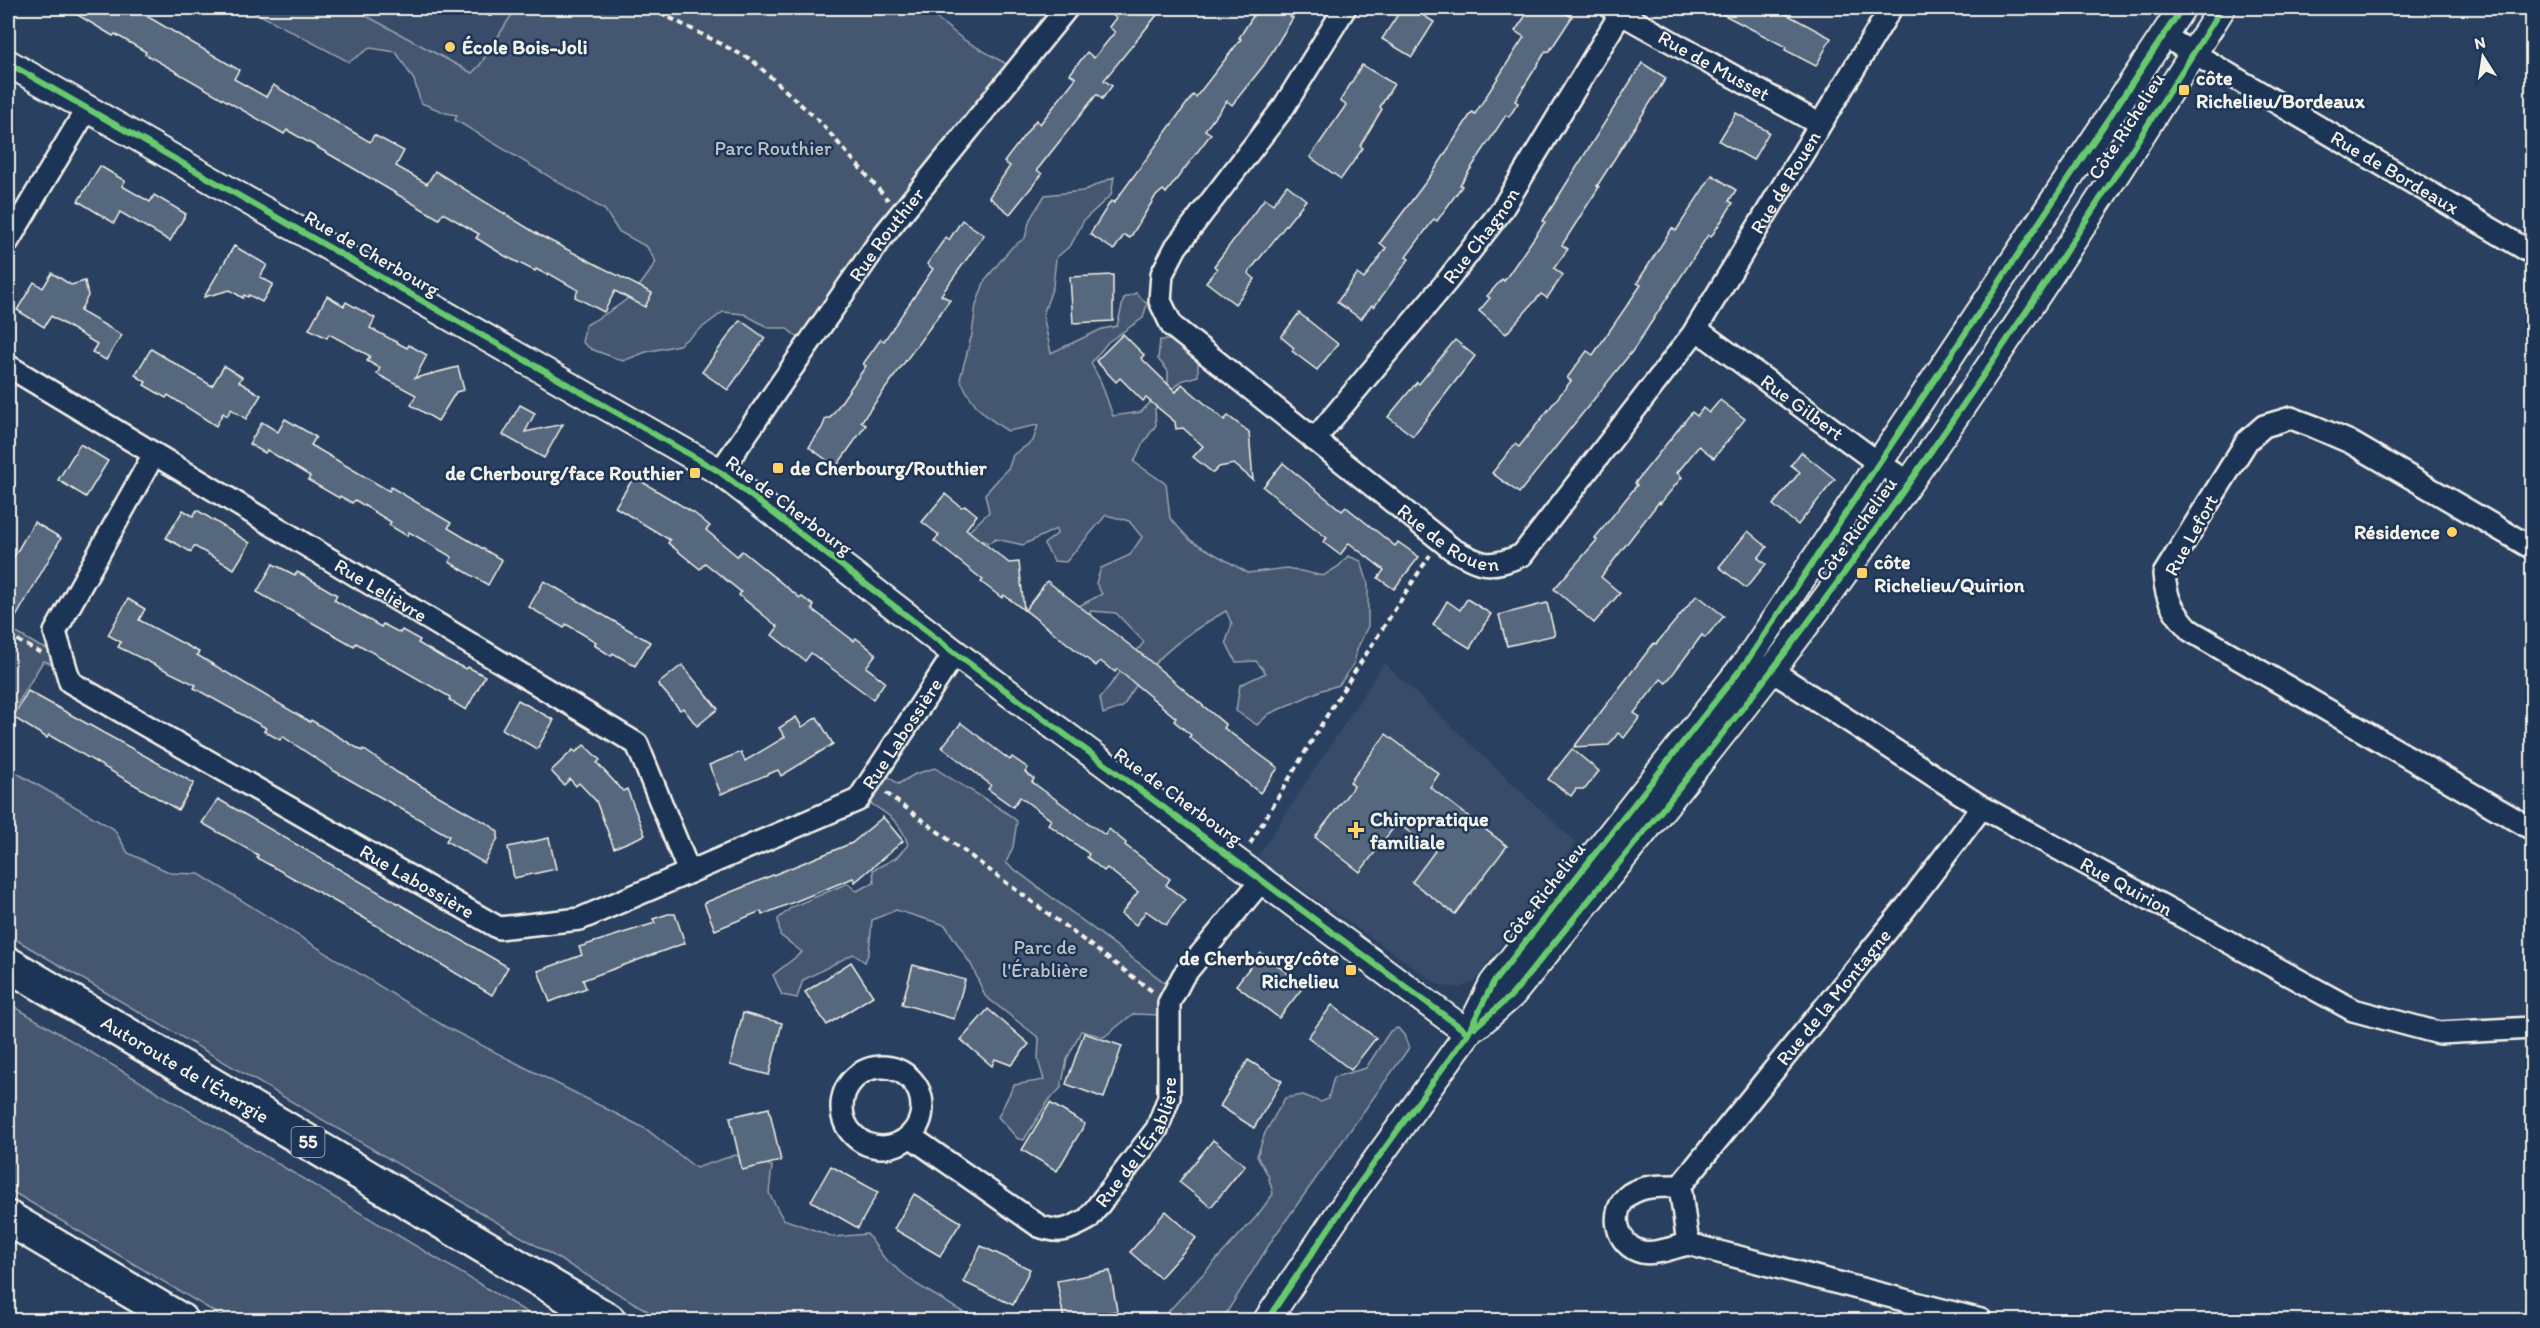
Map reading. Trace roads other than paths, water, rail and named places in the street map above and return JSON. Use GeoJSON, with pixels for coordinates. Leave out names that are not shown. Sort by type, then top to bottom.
{"type":"FeatureCollection","features":[{"type":"Feature","properties":{"kind":"highway","name":"Autoroute de l'Énergie"},"geometry":{"type":"LineString","coordinates":[[8,964],[608,1320]]}},
{"type":"Feature","properties":{"kind":"highway"},"geometry":{"type":"LineString","coordinates":[[8,1218],[180,1320]]}},
{"type":"Feature","properties":{"kind":"street","name":"Rue Routhier"},"geometry":{"type":"LineString","coordinates":[[720,472],[883,236],[1067,8]]}},
{"type":"Feature","properties":{"kind":"street","name":"Rue de Rouen"},"geometry":{"type":"LineString","coordinates":[[1345,8],[1283,108],[1176,247],[1162,274],[1160,301],[1172,326],[1440,540],[1479,564],[1501,564],[1522,555],[1696,329],[1819,124],[1881,12]]}},
{"type":"Feature","properties":{"kind":"street","name":"Côte Richelieu"},"geometry":{"type":"LineString","coordinates":[[1267,1320],[1349,1198],[1468,1033],[1493,983],[1747,661],[1877,462],[2182,8]]}},
{"type":"Feature","properties":{"kind":"street","name":"Côte Richelieu"},"geometry":{"type":"LineString","coordinates":[[1468,1033],[1512,995],[1772,671],[1910,483],[2026,313],[2222,8]]}},
{"type":"Feature","properties":{"kind":"street","name":"Rue Chagnon"},"geometry":{"type":"LineString","coordinates":[[1314,440],[1447,281],[1501,211],[1616,10]]}},
{"type":"Feature","properties":{"kind":"street","name":"Rue de Musset"},"geometry":{"type":"LineString","coordinates":[[1616,10],[1819,124]]}},
{"type":"Feature","properties":{"kind":"street","name":"Rue de Bordeaux"},"geometry":{"type":"LineString","coordinates":[[2164,36],[2532,253]]}},
{"type":"Feature","properties":{"kind":"street","name":"Rue de Cherbourg"},"geometry":{"type":"LineString","coordinates":[[8,63],[720,472],[955,653],[1468,1033]]}},
{"type":"Feature","properties":{"kind":"street"},"geometry":{"type":"LineString","coordinates":[[8,241],[88,108]]}},
{"type":"Feature","properties":{"kind":"street","name":"Rue Gilbert"},"geometry":{"type":"LineString","coordinates":[[1696,329],[1877,462],[1910,483]]}},
{"type":"Feature","properties":{"kind":"street","name":"Rue Lelièvre"},"geometry":{"type":"LineString","coordinates":[[8,366],[638,744],[689,872]]}},
{"type":"Feature","properties":{"kind":"street","name":"Rue Lefort"},"geometry":{"type":"LineString","coordinates":[[2532,548],[2350,442],[2291,418],[2264,426],[2247,441],[2164,574],[2166,594],[2177,616],[2191,631],[2532,829]]}},
{"type":"Feature","properties":{"kind":"street","name":"Rue Labossière"},"geometry":{"type":"LineString","coordinates":[[154,454],[55,632],[70,682],[499,928],[580,919],[858,800],[955,653]]}},
{"type":"Feature","properties":{"kind":"street","name":"Rue Quirion"},"geometry":{"type":"LineString","coordinates":[[1747,661],[1772,671],[1982,807],[2353,1010],[2439,1033],[2532,1028]]}},
{"type":"Feature","properties":{"kind":"street","name":"Rue de la Montagne"},"geometry":{"type":"LineString","coordinates":[[1680,1186],[1907,906],[1982,807]]}},
{"type":"Feature","properties":{"kind":"street","name":"Rue de l'Érablière"},"geometry":{"type":"LineString","coordinates":[[910,1136],[1039,1226],[1054,1232],[1073,1227],[1088,1219],[1156,1128],[1169,1097],[1169,1003],[1183,976],[1262,880]]}},
{"type":"Feature","properties":{"kind":"street"},"geometry":{"type":"LineString","coordinates":[[1688,1244],[1680,1186],[1654,1187],[1631,1194],[1618,1211],[1619,1233],[1633,1249],[1643,1253],[1654,1253],[1688,1244],[1981,1320]]}},
{"type":"Feature","properties":{"kind":"place","name":"École Bois-Joli"},"geometry":{"type":"Point","coordinates":[450,47]}},
{"type":"Feature","properties":{"kind":"place","name":"côte Richelieu/Bordeaux"},"geometry":{"type":"Point","coordinates":[2184,90]}},
{"type":"Feature","properties":{"kind":"place","name":"de Cherbourg/Routhier"},"geometry":{"type":"Point","coordinates":[778,468]}},
{"type":"Feature","properties":{"kind":"place","name":"de Cherbourg/face Routhier"},"geometry":{"type":"Point","coordinates":[695,473]}},
{"type":"Feature","properties":{"kind":"place","name":"Résidence"},"geometry":{"type":"Point","coordinates":[2452,532]}},
{"type":"Feature","properties":{"kind":"place","name":"côte Richelieu/Quirion"},"geometry":{"type":"Point","coordinates":[1862,573]}},
{"type":"Feature","properties":{"kind":"place","name":"Chiropratique familiale"},"geometry":{"type":"Point","coordinates":[1356,830]}},
{"type":"Feature","properties":{"kind":"place","name":"de Cherbourg/côte Richelieu"},"geometry":{"type":"Point","coordinates":[1351,970]}},
{"type":"Feature","properties":{"kind":"park label","name":"Parc Routhier"},"geometry":{"type":"Point","coordinates":[773,148]}},
{"type":"Feature","properties":{"kind":"park label","name":"Parc de l'Érablière"},"geometry":{"type":"Point","coordinates":[1045,958]}}]}
